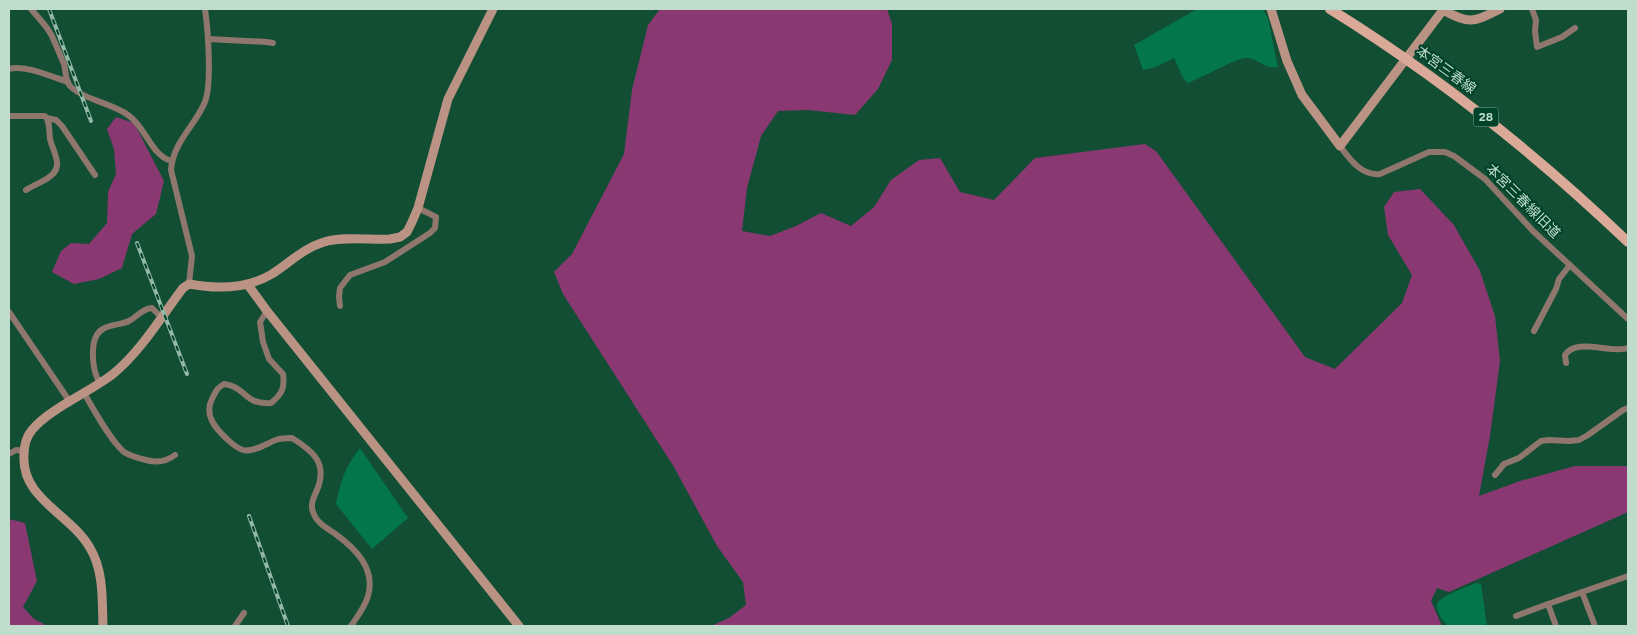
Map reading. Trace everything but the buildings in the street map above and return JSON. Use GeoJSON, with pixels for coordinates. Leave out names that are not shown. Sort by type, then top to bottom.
{"type":"FeatureCollection","features":[{"type":"Feature","properties":{"kind":"main road","name":"本宮三春線"},"geometry":{"type":"LineString","coordinates":[[1330,9],[1406,58],[1464,100],[1566,184],[1628,242]]}},
{"type":"Feature","properties":{"kind":"street"},"geometry":{"type":"LineString","coordinates":[[31,9],[51,34],[71,87],[128,115],[144,131],[158,154],[164,159],[171,161]]}},
{"type":"Feature","properties":{"kind":"street"},"geometry":{"type":"LineString","coordinates":[[189,284],[192,256],[172,178],[171,161],[179,143],[202,110],[206,100],[208,40],[205,9]]}},
{"type":"Feature","properties":{"kind":"street"},"geometry":{"type":"LineString","coordinates":[[103,626],[101,589],[94,557],[85,540],[41,498],[28,482],[24,466],[24,451],[30,432],[39,422],[113,374],[134,354],[182,288],[189,284],[204,287],[248,285],[271,274],[305,251],[326,241],[390,239],[400,237],[407,232],[418,208],[448,99],[493,9]]}},
{"type":"Feature","properties":{"kind":"street","name":"本宮三春線旧道"},"geometry":{"type":"LineString","coordinates":[[1271,9],[1287,61],[1302,95],[1358,167],[1372,175],[1380,174],[1429,152],[1445,152],[1454,156],[1485,179],[1521,220],[1628,319]]}},
{"type":"Feature","properties":{"kind":"street"},"geometry":{"type":"LineString","coordinates":[[1340,146],[1443,9],[1459,19],[1467,21],[1476,20],[1500,9]]}},
{"type":"Feature","properties":{"kind":"street"},"geometry":{"type":"LineString","coordinates":[[1532,9],[1536,20],[1534,31],[1537,47],[1562,37],[1575,28]]}},
{"type":"Feature","properties":{"kind":"street"},"geometry":{"type":"LineString","coordinates":[[208,40],[273,43]]}},
{"type":"Feature","properties":{"kind":"street"},"geometry":{"type":"LineString","coordinates":[[9,69],[15,67],[24,68],[68,82]]}},
{"type":"Feature","properties":{"kind":"street"},"geometry":{"type":"LineString","coordinates":[[9,116],[36,115],[56,120],[95,175]]}},
{"type":"Feature","properties":{"kind":"street"},"geometry":{"type":"LineString","coordinates":[[26,190],[49,178],[56,170],[57,163],[47,118]]}},
{"type":"Feature","properties":{"kind":"street"},"geometry":{"type":"LineString","coordinates":[[340,306],[340,288],[350,275],[385,262],[435,228],[436,218],[418,208]]}},
{"type":"Feature","properties":{"kind":"street"},"geometry":{"type":"LineString","coordinates":[[1534,330],[1556,289],[1559,279],[1570,264]]}},
{"type":"Feature","properties":{"kind":"street"},"geometry":{"type":"LineString","coordinates":[[248,285],[519,626]]}},
{"type":"Feature","properties":{"kind":"street"},"geometry":{"type":"LineString","coordinates":[[100,383],[93,354],[99,332],[104,328],[120,325],[148,308],[152,308],[161,317]]}},
{"type":"Feature","properties":{"kind":"street"},"geometry":{"type":"LineString","coordinates":[[267,311],[260,322],[263,342],[269,359],[283,374],[284,388],[282,392],[271,403],[261,404],[247,398],[238,388],[224,384],[217,389],[209,405],[209,413],[214,425],[224,436],[232,444],[244,450],[255,449],[278,439],[292,438],[311,451],[322,471],[321,479],[312,501],[314,515],[318,521],[360,554],[369,575],[368,597],[352,626]]}},
{"type":"Feature","properties":{"kind":"street"},"geometry":{"type":"LineString","coordinates":[[9,312],[70,402]]}},
{"type":"Feature","properties":{"kind":"street"},"geometry":{"type":"LineString","coordinates":[[1566,363],[1565,355],[1573,348],[1621,350],[1628,348]]}},
{"type":"Feature","properties":{"kind":"street"},"geometry":{"type":"LineString","coordinates":[[84,393],[116,444],[123,451],[137,458],[153,462],[164,461],[176,454]]}},
{"type":"Feature","properties":{"kind":"street"},"geometry":{"type":"LineString","coordinates":[[1495,475],[1504,464],[1519,458],[1541,441],[1579,440],[1628,408]]}},
{"type":"Feature","properties":{"kind":"street"},"geometry":{"type":"LineString","coordinates":[[9,454],[16,450],[24,451]]}},
{"type":"Feature","properties":{"kind":"street"},"geometry":{"type":"LineString","coordinates":[[1516,616],[1628,576]]}},
{"type":"Feature","properties":{"kind":"street"},"geometry":{"type":"LineString","coordinates":[[1582,592],[1595,626]]}},
{"type":"Feature","properties":{"kind":"street"},"geometry":{"type":"LineString","coordinates":[[1548,604],[1556,626]]}},
{"type":"Feature","properties":{"kind":"street"},"geometry":{"type":"LineString","coordinates":[[235,626],[244,613]]}},
{"type":"Feature","properties":{"kind":"shaded area"},"geometry":{"type":"Polygon","coordinates":[[[660,9],[887,9],[892,24],[892,60],[878,89],[855,115],[808,110],[778,111],[761,136],[747,188],[742,231],[770,236],[796,226],[821,213],[851,226],[874,207],[891,180],[919,160],[940,158],[960,192],[994,200],[1035,158],[1145,144],[1156,151],[1305,357],[1335,369],[1402,303],[1412,275],[1388,235],[1384,207],[1394,192],[1420,189],[1454,225],[1480,271],[1495,316],[1500,361],[1490,436],[1479,496],[1520,481],[1575,466],[1626,466],[1628,468],[1628,512],[1449,592],[1437,588],[1431,601],[1442,626],[711,626],[729,618],[746,605],[743,582],[717,546],[674,467],[563,294],[554,272],[572,254],[624,154],[632,90],[648,25],[660,9]]]}},
{"type":"Feature","properties":{"kind":"shaded area"},"geometry":{"type":"Polygon","coordinates":[[[1197,9],[1263,9],[1268,18],[1278,67],[1269,67],[1246,58],[1235,61],[1188,83],[1183,78],[1174,58],[1156,67],[1143,70],[1134,45],[1197,9]]]}},
{"type":"Feature","properties":{"kind":"shaded area"},"geometry":{"type":"Polygon","coordinates":[[[116,117],[134,123],[164,181],[156,214],[132,234],[122,268],[99,279],[74,284],[52,272],[61,251],[71,243],[89,244],[107,223],[108,192],[116,174],[114,149],[107,129],[116,117]]]}},
{"type":"Feature","properties":{"kind":"shaded area"},"geometry":{"type":"Polygon","coordinates":[[[360,448],[408,518],[372,549],[336,504],[344,474],[360,448]]]}},
{"type":"Feature","properties":{"kind":"shaded area"},"geometry":{"type":"Polygon","coordinates":[[[9,519],[25,523],[37,581],[23,607],[34,619],[48,626],[9,626],[9,519]]]}},
{"type":"Feature","properties":{"kind":"shaded area"},"geometry":{"type":"Polygon","coordinates":[[[1476,583],[1481,584],[1487,626],[1448,626],[1437,610],[1437,604],[1448,595],[1476,583]]]}},
{"type":"Feature","properties":{"kind":"railway"},"geometry":{"type":"LineString","coordinates":[[49,9],[91,121]]}},
{"type":"Feature","properties":{"kind":"railway"},"geometry":{"type":"LineString","coordinates":[[137,243],[187,374]]}},
{"type":"Feature","properties":{"kind":"railway"},"geometry":{"type":"LineString","coordinates":[[249,516],[288,626]]}}]}
